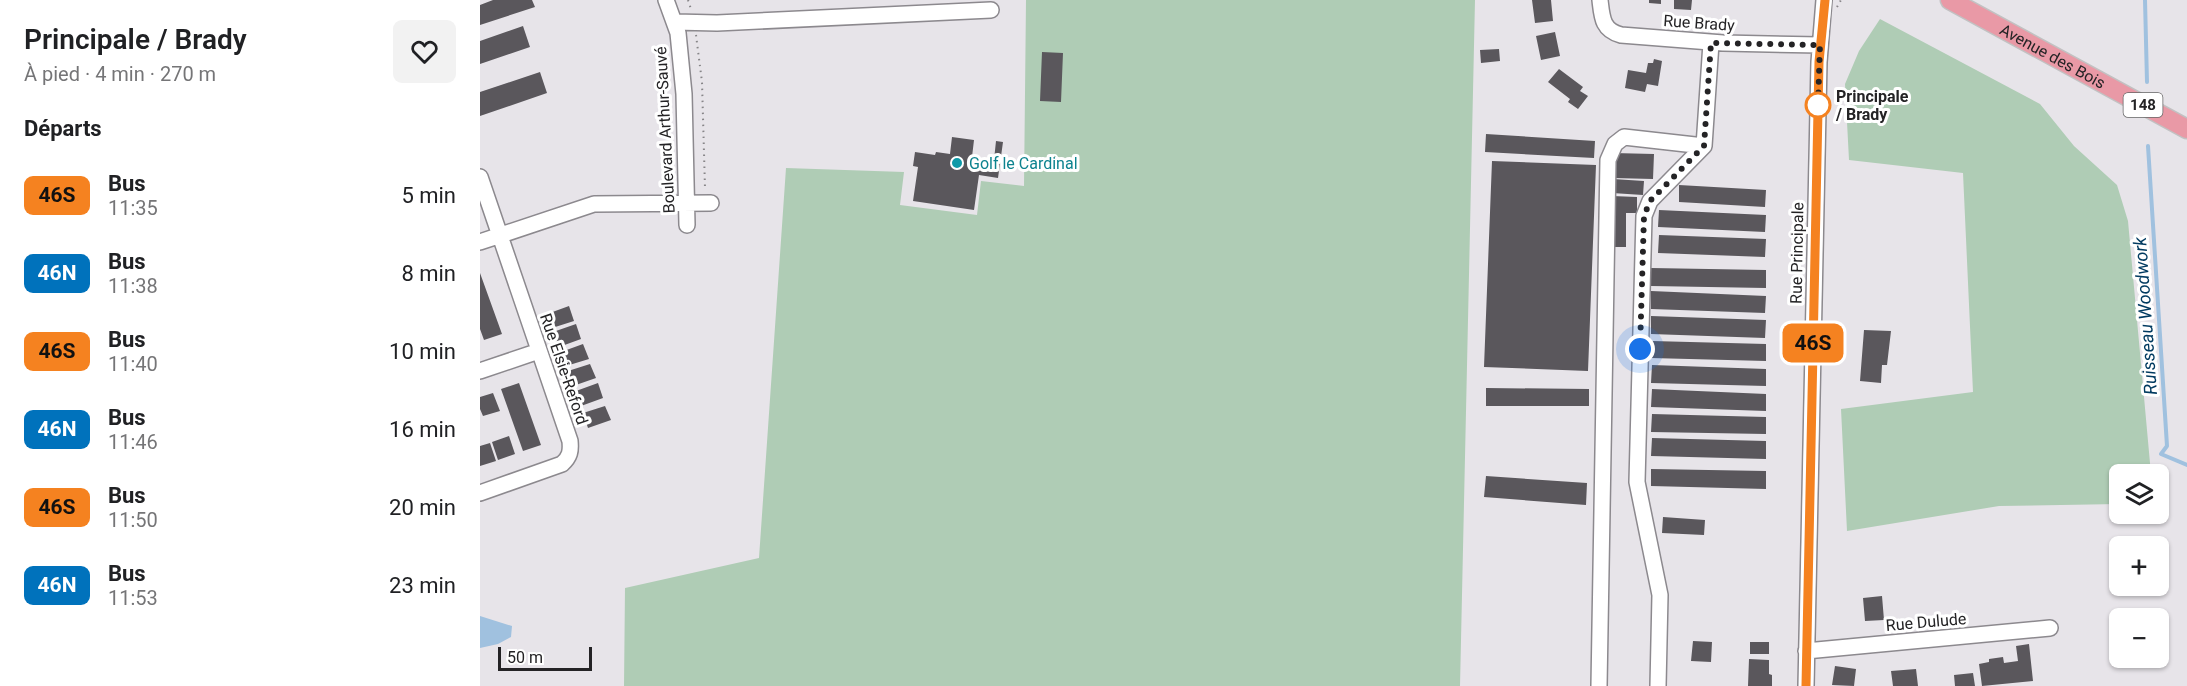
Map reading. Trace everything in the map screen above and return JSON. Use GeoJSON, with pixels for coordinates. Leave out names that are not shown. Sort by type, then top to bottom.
{"type":"FeatureCollection","features":[{"type":"Feature","properties":{"kind":"main road","name":"Avenue des Bois"},"geometry":{"type":"LineString","coordinates":[[1950,0],[2187,129]]}},
{"type":"Feature","properties":{"kind":"street","name":"Boulevard Arthur-Sauvé"},"geometry":{"type":"LineString","coordinates":[[666,0],[675,22],[684,94],[687,225]]}},
{"type":"Feature","properties":{"kind":"street","name":"Rue Brady"},"geometry":{"type":"LineString","coordinates":[[1600,0],[1605,26],[1616,33],[1711,43],[1820,45]]}},
{"type":"Feature","properties":{"kind":"street","name":"Rue Principale"},"geometry":{"type":"LineString","coordinates":[[1806,686],[1820,45],[1824,0]]}},
{"type":"Feature","properties":{"kind":"street"},"geometry":{"type":"LineString","coordinates":[[675,22],[717,23],[991,10]]}},
{"type":"Feature","properties":{"kind":"street"},"geometry":{"type":"LineString","coordinates":[[1658,686],[1660,595],[1637,482],[1644,216],[1650,201],[1704,146],[1711,43]]}},
{"type":"Feature","properties":{"kind":"street"},"geometry":{"type":"LineString","coordinates":[[1599,686],[1608,160],[1615,144],[1624,137],[1704,146]]}},
{"type":"Feature","properties":{"kind":"street","name":"Rue Elsie-Reford"},"geometry":{"type":"LineString","coordinates":[[480,177],[498,236],[570,441],[570,455],[562,464],[480,493]]}},
{"type":"Feature","properties":{"kind":"street"},"geometry":{"type":"LineString","coordinates":[[480,242],[594,204],[711,203]]}},
{"type":"Feature","properties":{"kind":"street"},"geometry":{"type":"LineString","coordinates":[[480,371],[539,351]]}},
{"type":"Feature","properties":{"kind":"street","name":"Rue Dulude"},"geometry":{"type":"LineString","coordinates":[[1806,651],[2050,628]]}},
{"type":"Feature","properties":{"kind":"path"},"geometry":{"type":"LineString","coordinates":[[688,0],[690,7]]}},
{"type":"Feature","properties":{"kind":"path"},"geometry":{"type":"LineString","coordinates":[[696,36],[702,82],[705,188]]}},
{"type":"Feature","properties":{"kind":"green space","name":"Golf le Cardinal"},"geometry":{"type":"Polygon","coordinates":[[[1026,0],[1475,0],[1460,686],[624,686],[625,588],[759,558],[786,168],[904,172],[900,205],[977,215],[981,181],[1024,186],[1026,0]]]}},
{"type":"Feature","properties":{"kind":"green space"},"geometry":{"type":"Polygon","coordinates":[[[1880,19],[2040,104],[2074,146],[2117,185],[2128,221],[2150,464],[2109,464],[2109,504],[1999,506],[1847,531],[1841,409],[1973,392],[1963,173],[1849,160],[1845,84],[1859,51],[1880,19]]]}},
{"type":"Feature","properties":{"kind":"water"},"geometry":{"type":"Polygon","coordinates":[[[480,616],[512,626],[511,637],[498,644],[480,648],[480,616]]]}},
{"type":"Feature","properties":{"kind":"building"},"geometry":{"type":"Polygon","coordinates":[[[493,0],[532,0],[535,7],[480,25],[480,5],[493,0]]]}},
{"type":"Feature","properties":{"kind":"building"},"geometry":{"type":"Polygon","coordinates":[[[1532,0],[1551,0],[1553,21],[1535,23],[1532,0]]]}},
{"type":"Feature","properties":{"kind":"building"},"geometry":{"type":"Polygon","coordinates":[[[1649,0],[1661,0],[1661,4],[1649,3],[1649,0]]]}},
{"type":"Feature","properties":{"kind":"building"},"geometry":{"type":"Polygon","coordinates":[[[1674,0],[1692,0],[1691,10],[1674,9],[1674,0]]]}},
{"type":"Feature","properties":{"kind":"building"},"geometry":{"type":"Polygon","coordinates":[[[523,26],[530,47],[480,64],[480,41],[523,26]]]}},
{"type":"Feature","properties":{"kind":"building"},"geometry":{"type":"Polygon","coordinates":[[[1555,32],[1560,56],[1541,60],[1536,36],[1555,32]]]}},
{"type":"Feature","properties":{"kind":"building"},"geometry":{"type":"Polygon","coordinates":[[[1499,49],[1500,61],[1481,63],[1480,50],[1499,49]]]}},
{"type":"Feature","properties":{"kind":"building"},"geometry":{"type":"Polygon","coordinates":[[[1042,52],[1063,53],[1061,102],[1040,101],[1042,52]]]}},
{"type":"Feature","properties":{"kind":"building"},"geometry":{"type":"Polygon","coordinates":[[[1654,59],[1662,61],[1658,86],[1647,84],[1645,92],[1625,88],[1628,70],[1646,73],[1648,63],[1653,63],[1654,59]]]}},
{"type":"Feature","properties":{"kind":"building"},"geometry":{"type":"Polygon","coordinates":[[[1559,69],[1583,87],[1580,91],[1588,96],[1578,109],[1568,102],[1570,99],[1548,82],[1559,69]]]}},
{"type":"Feature","properties":{"kind":"building"},"geometry":{"type":"Polygon","coordinates":[[[540,72],[547,93],[480,116],[480,92],[540,72]]]}},
{"type":"Feature","properties":{"kind":"building"},"geometry":{"type":"Polygon","coordinates":[[[1486,134],[1595,141],[1594,158],[1485,152],[1486,134]]]}},
{"type":"Feature","properties":{"kind":"building"},"geometry":{"type":"Polygon","coordinates":[[[952,137],[974,140],[972,157],[994,160],[996,141],[1003,142],[998,178],[979,175],[974,210],[913,201],[918,167],[913,166],[915,152],[935,155],[936,152],[950,154],[952,137]]]}},
{"type":"Feature","properties":{"kind":"building"},"geometry":{"type":"Polygon","coordinates":[[[1613,153],[1654,154],[1653,179],[1613,178],[1613,153]]]}},
{"type":"Feature","properties":{"kind":"building"},"geometry":{"type":"Polygon","coordinates":[[[1492,161],[1596,165],[1588,371],[1484,367],[1492,161]]]}},
{"type":"Feature","properties":{"kind":"building"},"geometry":{"type":"Polygon","coordinates":[[[1613,179],[1644,181],[1643,195],[1612,193],[1613,179]]]}},
{"type":"Feature","properties":{"kind":"building"},"geometry":{"type":"Polygon","coordinates":[[[1679,185],[1766,190],[1765,207],[1679,202],[1679,185]]]}},
{"type":"Feature","properties":{"kind":"building"},"geometry":{"type":"Polygon","coordinates":[[[1612,196],[1637,197],[1637,213],[1626,213],[1626,247],[1611,247],[1612,196]]]}},
{"type":"Feature","properties":{"kind":"building"},"geometry":{"type":"Polygon","coordinates":[[[1659,210],[1766,215],[1765,232],[1658,227],[1659,210]]]}},
{"type":"Feature","properties":{"kind":"building"},"geometry":{"type":"Polygon","coordinates":[[[1659,235],[1766,239],[1765,257],[1658,253],[1659,235]]]}},
{"type":"Feature","properties":{"kind":"building"},"geometry":{"type":"Polygon","coordinates":[[[1651,268],[1766,270],[1766,288],[1651,286],[1651,268]]]}},
{"type":"Feature","properties":{"kind":"building"},"geometry":{"type":"Polygon","coordinates":[[[480,273],[502,334],[484,340],[480,329],[480,273]]]}},
{"type":"Feature","properties":{"kind":"building"},"geometry":{"type":"Polygon","coordinates":[[[1651,291],[1766,296],[1765,313],[1651,309],[1651,291]]]}},
{"type":"Feature","properties":{"kind":"building"},"geometry":{"type":"Polygon","coordinates":[[[569,306],[574,321],[552,328],[547,314],[569,306]]]}},
{"type":"Feature","properties":{"kind":"building"},"geometry":{"type":"Polygon","coordinates":[[[1651,316],[1766,320],[1765,338],[1651,334],[1651,316]]]}},
{"type":"Feature","properties":{"kind":"building"},"geometry":{"type":"Polygon","coordinates":[[[576,324],[581,339],[559,347],[553,332],[576,324]]]}},
{"type":"Feature","properties":{"kind":"building"},"geometry":{"type":"Polygon","coordinates":[[[1864,330],[1891,331],[1887,365],[1882,365],[1881,383],[1860,381],[1864,330]]]}},
{"type":"Feature","properties":{"kind":"building"},"geometry":{"type":"Polygon","coordinates":[[[1652,341],[1766,344],[1766,361],[1651,358],[1652,341]]]}},
{"type":"Feature","properties":{"kind":"building"},"geometry":{"type":"Polygon","coordinates":[[[583,344],[589,359],[566,366],[561,352],[583,344]]]}},
{"type":"Feature","properties":{"kind":"building"},"geometry":{"type":"Polygon","coordinates":[[[590,364],[596,378],[573,386],[568,371],[590,364]]]}},
{"type":"Feature","properties":{"kind":"building"},"geometry":{"type":"Polygon","coordinates":[[[1652,365],[1766,369],[1766,386],[1651,383],[1652,365]]]}},
{"type":"Feature","properties":{"kind":"building"},"geometry":{"type":"Polygon","coordinates":[[[519,383],[541,445],[523,451],[501,389],[519,383]]]}},
{"type":"Feature","properties":{"kind":"building"},"geometry":{"type":"Polygon","coordinates":[[[598,383],[603,398],[581,406],[576,391],[598,383]]]}},
{"type":"Feature","properties":{"kind":"building"},"geometry":{"type":"Polygon","coordinates":[[[1486,388],[1589,389],[1589,406],[1486,406],[1486,388]]]}},
{"type":"Feature","properties":{"kind":"building"},"geometry":{"type":"Polygon","coordinates":[[[1652,389],[1766,394],[1766,411],[1651,407],[1652,389]]]}},
{"type":"Feature","properties":{"kind":"building"},"geometry":{"type":"Polygon","coordinates":[[[493,393],[500,411],[483,416],[480,409],[480,397],[493,393]]]}},
{"type":"Feature","properties":{"kind":"building"},"geometry":{"type":"Polygon","coordinates":[[[605,406],[611,420],[588,428],[583,413],[605,406]]]}},
{"type":"Feature","properties":{"kind":"building"},"geometry":{"type":"Polygon","coordinates":[[[1652,414],[1766,417],[1766,434],[1651,432],[1652,414]]]}},
{"type":"Feature","properties":{"kind":"building"},"geometry":{"type":"Polygon","coordinates":[[[509,436],[515,454],[498,460],[492,442],[509,436]]]}},
{"type":"Feature","properties":{"kind":"building"},"geometry":{"type":"Polygon","coordinates":[[[1652,438],[1766,441],[1766,459],[1651,456],[1652,438]]]}},
{"type":"Feature","properties":{"kind":"building"},"geometry":{"type":"Polygon","coordinates":[[[490,443],[496,461],[480,466],[480,446],[490,443]]]}},
{"type":"Feature","properties":{"kind":"building"},"geometry":{"type":"Polygon","coordinates":[[[1651,469],[1766,471],[1766,489],[1651,486],[1651,469]]]}},
{"type":"Feature","properties":{"kind":"building"},"geometry":{"type":"Polygon","coordinates":[[[1486,476],[1587,483],[1586,505],[1484,497],[1486,476]]]}},
{"type":"Feature","properties":{"kind":"building"},"geometry":{"type":"Polygon","coordinates":[[[1663,517],[1705,520],[1704,535],[1662,533],[1663,517]]]}},
{"type":"Feature","properties":{"kind":"building"},"geometry":{"type":"Polygon","coordinates":[[[1882,596],[1884,620],[1865,621],[1863,598],[1882,596]]]}},
{"type":"Feature","properties":{"kind":"building"},"geometry":{"type":"Polygon","coordinates":[[[1693,641],[1712,642],[1711,662],[1691,661],[1693,641]]]}},
{"type":"Feature","properties":{"kind":"building"},"geometry":{"type":"Polygon","coordinates":[[[1750,642],[1769,642],[1769,654],[1750,654],[1750,642]]]}},
{"type":"Feature","properties":{"kind":"building"},"geometry":{"type":"Polygon","coordinates":[[[2029,644],[2033,681],[1982,686],[1979,664],[1989,662],[1989,659],[2003,657],[2004,663],[2018,661],[2016,646],[2029,644]]]}},
{"type":"Feature","properties":{"kind":"building"},"geometry":{"type":"Polygon","coordinates":[[[1749,659],[1769,660],[1772,686],[1748,686],[1749,659]]]}},
{"type":"Feature","properties":{"kind":"building"},"geometry":{"type":"Polygon","coordinates":[[[1835,666],[1856,669],[1854,686],[1832,685],[1835,666]]]}},
{"type":"Feature","properties":{"kind":"building"},"geometry":{"type":"Polygon","coordinates":[[[1916,669],[1918,686],[1893,686],[1891,671],[1916,669]]]}},
{"type":"Feature","properties":{"kind":"building"},"geometry":{"type":"Polygon","coordinates":[[[1973,673],[1975,686],[1955,686],[1954,675],[1973,673]]]}},
{"type":"Feature","properties":{"kind":"waterway","name":"Ruisseau Woodwork"},"geometry":{"type":"LineString","coordinates":[[2145,0],[2147,82]]}},
{"type":"Feature","properties":{"kind":"waterway","name":"Ruisseau Woodwork"},"geometry":{"type":"LineString","coordinates":[[2148,146],[2167,446],[2161,454],[2187,465]]}},
{"type":"Feature","properties":{"kind":"bus line","name":"46S"},"geometry":{"type":"LineString","coordinates":[[1806,686],[1819,62],[1825,0]]}},
{"type":"Feature","properties":{"kind":"place","name":"Principale / Brady"},"geometry":{"type":"Point","coordinates":[1818,105]}},
{"type":"Feature","properties":{"kind":"place","name":"Golf le Cardinal"},"geometry":{"type":"Point","coordinates":[957,163]}},
{"type":"Feature","properties":{"kind":"route"},"geometry":{"type":"LineString","coordinates":[[1640,349],[1644,216],[1650,201],[1704,146],[1711,43],[1820,45],[1818,105]]}}]}
